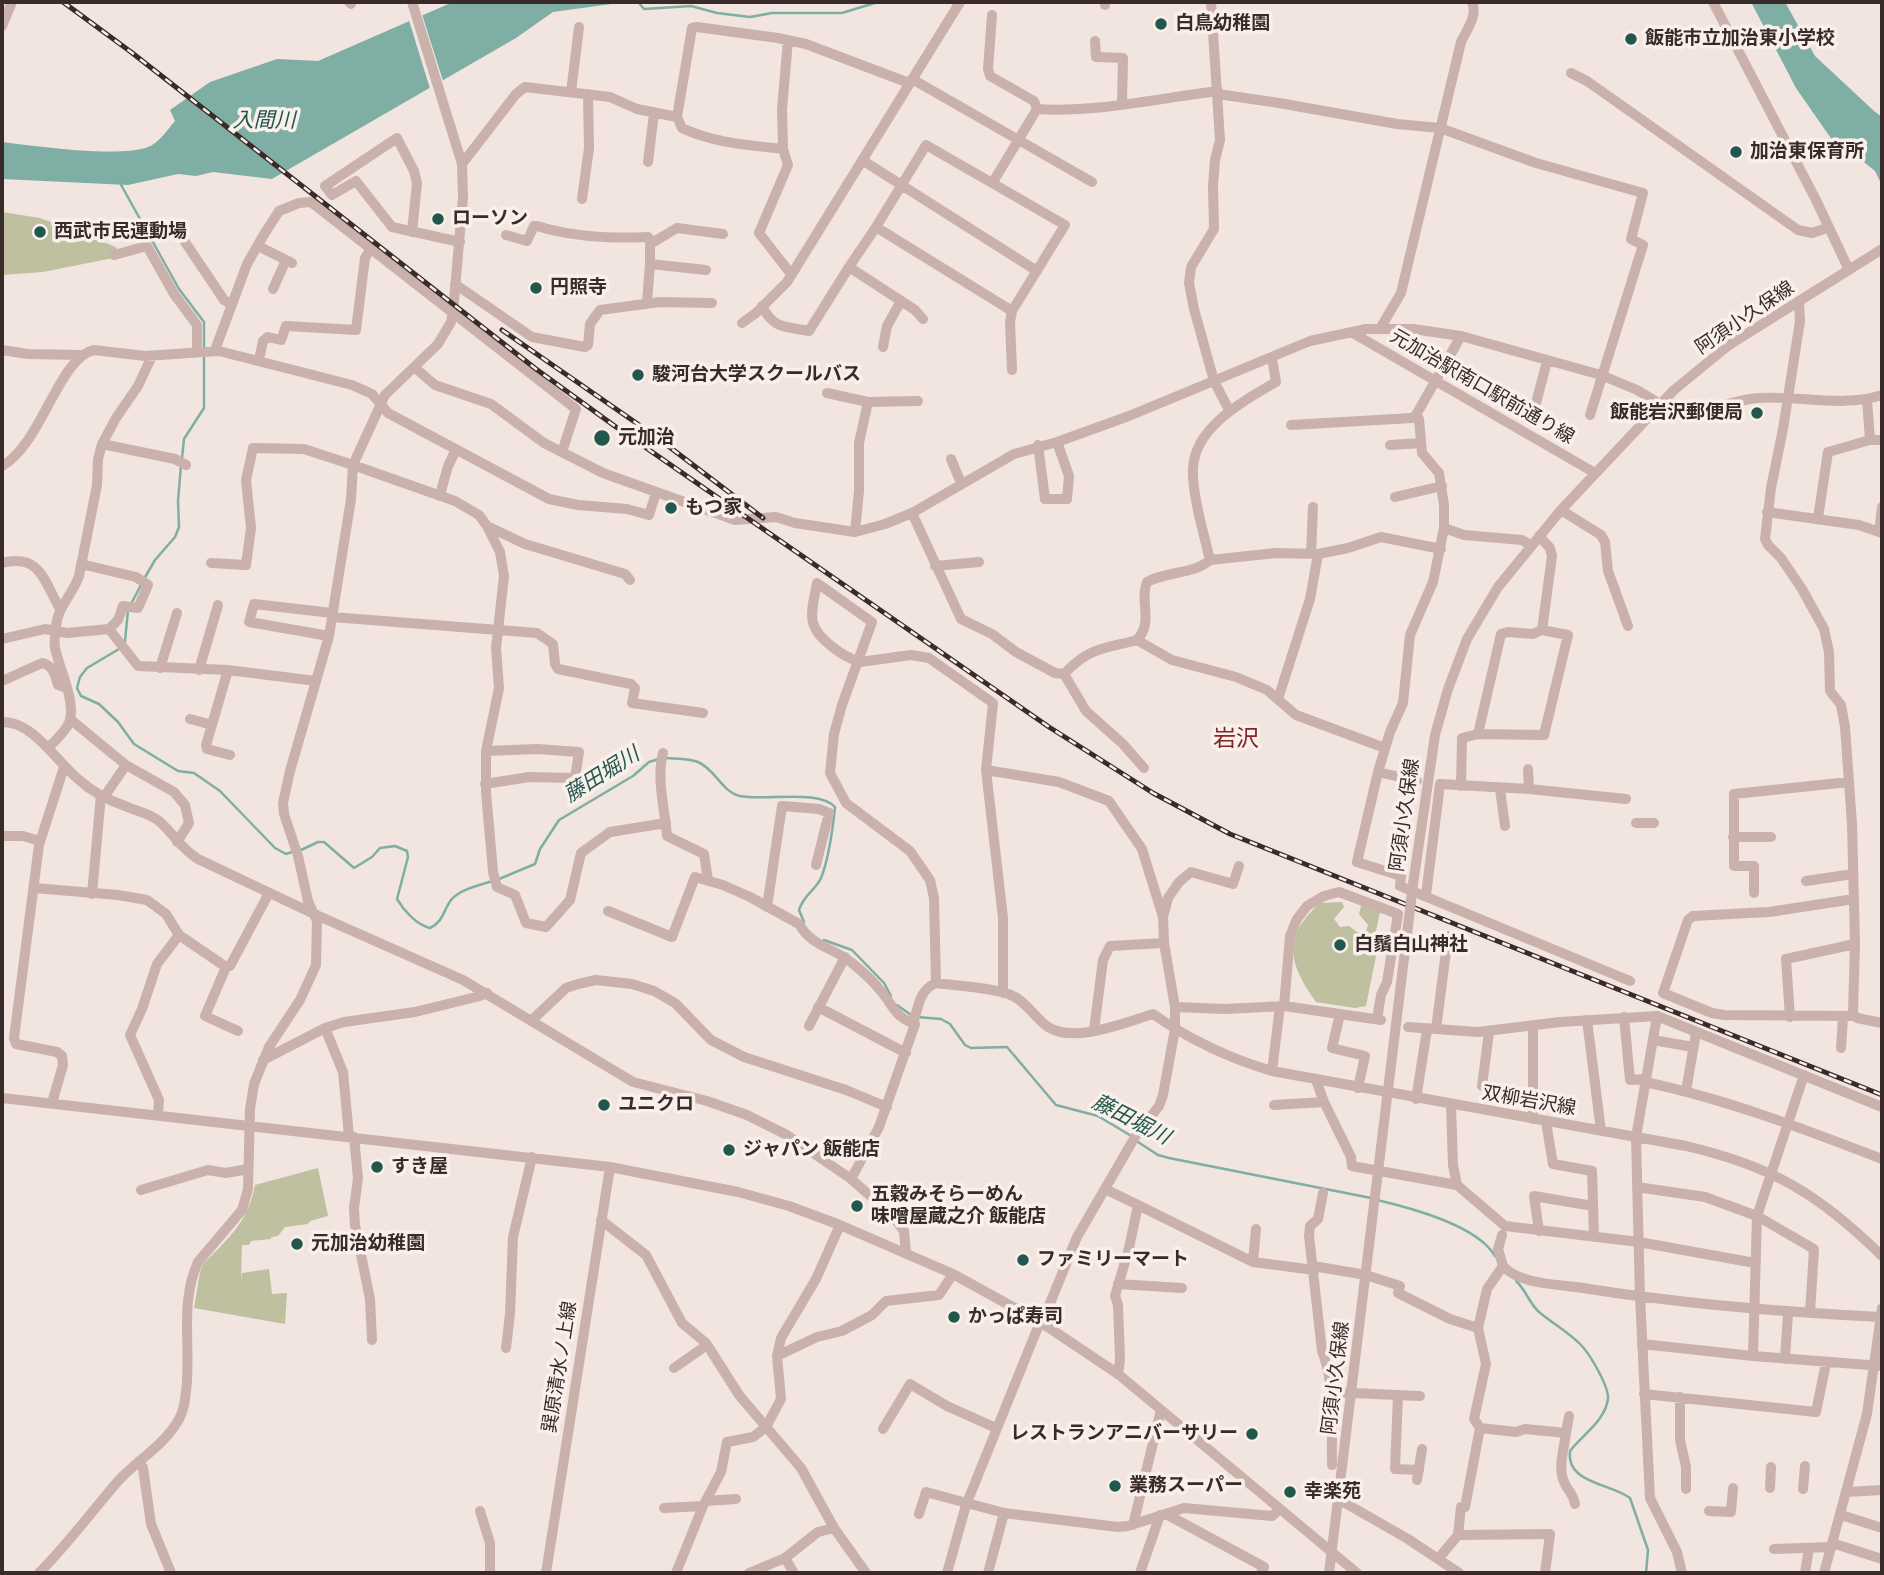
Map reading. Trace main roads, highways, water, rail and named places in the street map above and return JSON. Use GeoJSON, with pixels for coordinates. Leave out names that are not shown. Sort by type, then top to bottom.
{"type":"FeatureCollection","features":[{"type":"Feature","properties":{"kind":"water","name":"入間川"},"geometry":{"type":"Polygon","coordinates":[[[453,2],[626,2],[553,12],[516,38],[272,179],[213,172],[196,176],[178,174],[128,185],[2,179],[2,142],[98,151],[148,147],[159,140],[175,121],[170,110],[210,82],[277,59],[318,61],[453,2]]]}},
{"type":"Feature","properties":{"kind":"water"},"geometry":{"type":"Polygon","coordinates":[[[1751,2],[1785,2],[1815,56],[1882,117],[1882,185],[1875,171],[1854,154],[1837,147],[1796,88],[1751,2]]]}},
{"type":"Feature","properties":{"kind":"waterway"},"geometry":{"type":"LineString","coordinates":[[638,2],[644,9],[691,6],[717,13],[750,17],[772,13],[842,13],[878,2]]}},
{"type":"Feature","properties":{"kind":"waterway","name":"藤田堀川"},"geometry":{"type":"LineString","coordinates":[[120,183],[179,289],[204,322],[204,349]]}},
{"type":"Feature","properties":{"kind":"waterway","name":"藤田堀川"},"geometry":{"type":"LineString","coordinates":[[182,458],[184,439],[204,408],[204,355]]}},
{"type":"Feature","properties":{"kind":"waterway","name":"藤田堀川"},"geometry":{"type":"LineString","coordinates":[[144,579],[155,560],[175,537],[179,527],[181,465]]}},
{"type":"Feature","properties":{"kind":"waterway","name":"藤田堀川"},"geometry":{"type":"LineString","coordinates":[[131,604],[141,585]]}},
{"type":"Feature","properties":{"kind":"waterway","name":"藤田堀川"},"geometry":{"type":"LineString","coordinates":[[125,641],[128,610]]}},
{"type":"Feature","properties":{"kind":"waterway","name":"藤田堀川"},"geometry":{"type":"LineString","coordinates":[[119,649],[87,668],[80,677],[77,688],[81,696],[99,704],[118,722],[134,744],[178,771],[194,773],[220,791],[275,848],[286,854],[292,852]]}},
{"type":"Feature","properties":{"kind":"waterway","name":"藤田堀川"},"geometry":{"type":"LineString","coordinates":[[665,758],[686,759],[704,765],[728,790],[740,796],[817,798],[835,807],[824,871],[799,910],[804,922]]}},
{"type":"Feature","properties":{"kind":"waterway","name":"藤田堀川"},"geometry":{"type":"LineString","coordinates":[[499,879],[535,864],[540,849],[559,820],[633,776],[649,762],[659,759]]}},
{"type":"Feature","properties":{"kind":"waterway","name":"藤田堀川"},"geometry":{"type":"LineString","coordinates":[[299,851],[324,842],[354,868],[372,857],[380,848],[395,846],[407,851],[408,857],[397,899],[411,917],[430,928],[440,919],[455,896],[493,881]]}},
{"type":"Feature","properties":{"kind":"waterway","name":"藤田堀川"},"geometry":{"type":"LineString","coordinates":[[824,940],[852,950],[884,983],[891,996]]}},
{"type":"Feature","properties":{"kind":"waterway","name":"藤田堀川"},"geometry":{"type":"LineString","coordinates":[[897,1005],[911,1015]]}},
{"type":"Feature","properties":{"kind":"waterway","name":"藤田堀川"},"geometry":{"type":"LineString","coordinates":[[917,1017],[941,1019],[950,1024],[965,1045],[971,1048],[1007,1047],[1056,1105],[1098,1116],[1133,1137]]}},
{"type":"Feature","properties":{"kind":"waterway","name":"藤田堀川"},"geometry":{"type":"LineString","coordinates":[[1138,1142],[1158,1155],[1169,1158],[1371,1198]]}},
{"type":"Feature","properties":{"kind":"waterway","name":"藤田堀川"},"geometry":{"type":"LineString","coordinates":[[1377,1200],[1425,1213],[1459,1227],[1474,1235],[1495,1256]]}},
{"type":"Feature","properties":{"kind":"waterway","name":"藤田堀川"},"geometry":{"type":"LineString","coordinates":[[1516,1281],[1539,1312],[1582,1346],[1602,1379],[1608,1399],[1606,1407],[1598,1421],[1570,1451],[1571,1462],[1582,1476],[1630,1498],[1648,1550],[1646,1573]]}},
{"type":"Feature","properties":{"kind":"railway"},"geometry":{"type":"LineString","coordinates":[[63,2],[131,52],[536,369],[1049,727],[1153,793],[1230,834],[1882,1095]]}},
{"type":"Feature","properties":{"kind":"railway"},"geometry":{"type":"LineString","coordinates":[[502,330],[655,436],[763,518]]}},
{"type":"Feature","properties":{"kind":"place","name":"白鳥幼稚園"},"geometry":{"type":"Point","coordinates":[1161,24]}},
{"type":"Feature","properties":{"kind":"place","name":"飯能市立加治東小学校"},"geometry":{"type":"Point","coordinates":[1631,39]}},
{"type":"Feature","properties":{"kind":"place","name":"加治東保育所"},"geometry":{"type":"Point","coordinates":[1736,152]}},
{"type":"Feature","properties":{"kind":"place","name":"ローソン"},"geometry":{"type":"Point","coordinates":[438,219]}},
{"type":"Feature","properties":{"kind":"place","name":"西武市民運動場"},"geometry":{"type":"Point","coordinates":[40,232]}},
{"type":"Feature","properties":{"kind":"place","name":"円照寺"},"geometry":{"type":"Point","coordinates":[536,288]}},
{"type":"Feature","properties":{"kind":"place","name":"駿河台大学スクールバス"},"geometry":{"type":"Point","coordinates":[638,375]}},
{"type":"Feature","properties":{"kind":"place","name":"飯能岩沢郵便局"},"geometry":{"type":"Point","coordinates":[1757,413]}},
{"type":"Feature","properties":{"kind":"place","name":"元加治"},"geometry":{"type":"Point","coordinates":[602,438]}},
{"type":"Feature","properties":{"kind":"place","name":"もつ家"},"geometry":{"type":"Point","coordinates":[671,508]}},
{"type":"Feature","properties":{"kind":"place","name":"白鬚白山神社"},"geometry":{"type":"Point","coordinates":[1340,945]}},
{"type":"Feature","properties":{"kind":"place","name":"ユニクロ"},"geometry":{"type":"Point","coordinates":[604,1105]}},
{"type":"Feature","properties":{"kind":"place","name":"ジャパン 飯能店"},"geometry":{"type":"Point","coordinates":[729,1150]}},
{"type":"Feature","properties":{"kind":"place","name":"すき屋"},"geometry":{"type":"Point","coordinates":[377,1167]}},
{"type":"Feature","properties":{"kind":"place","name":"五穀みそらーめん 味噌屋蔵之介 飯能店"},"geometry":{"type":"Point","coordinates":[857,1206]}},
{"type":"Feature","properties":{"kind":"place","name":"元加治幼稚園"},"geometry":{"type":"Point","coordinates":[297,1244]}},
{"type":"Feature","properties":{"kind":"place","name":"ファミリーマート"},"geometry":{"type":"Point","coordinates":[1023,1260]}},
{"type":"Feature","properties":{"kind":"place","name":"かっぱ寿司"},"geometry":{"type":"Point","coordinates":[954,1317]}},
{"type":"Feature","properties":{"kind":"place","name":"レストランアニバーサリー"},"geometry":{"type":"Point","coordinates":[1252,1434]}},
{"type":"Feature","properties":{"kind":"place","name":"業務スーパー"},"geometry":{"type":"Point","coordinates":[1115,1486]}},
{"type":"Feature","properties":{"kind":"place","name":"幸楽苑"},"geometry":{"type":"Point","coordinates":[1290,1492]}},
{"type":"Feature","properties":{"kind":"district","name":"岩沢"},"geometry":{"type":"Point","coordinates":[1236,739]}}]}
